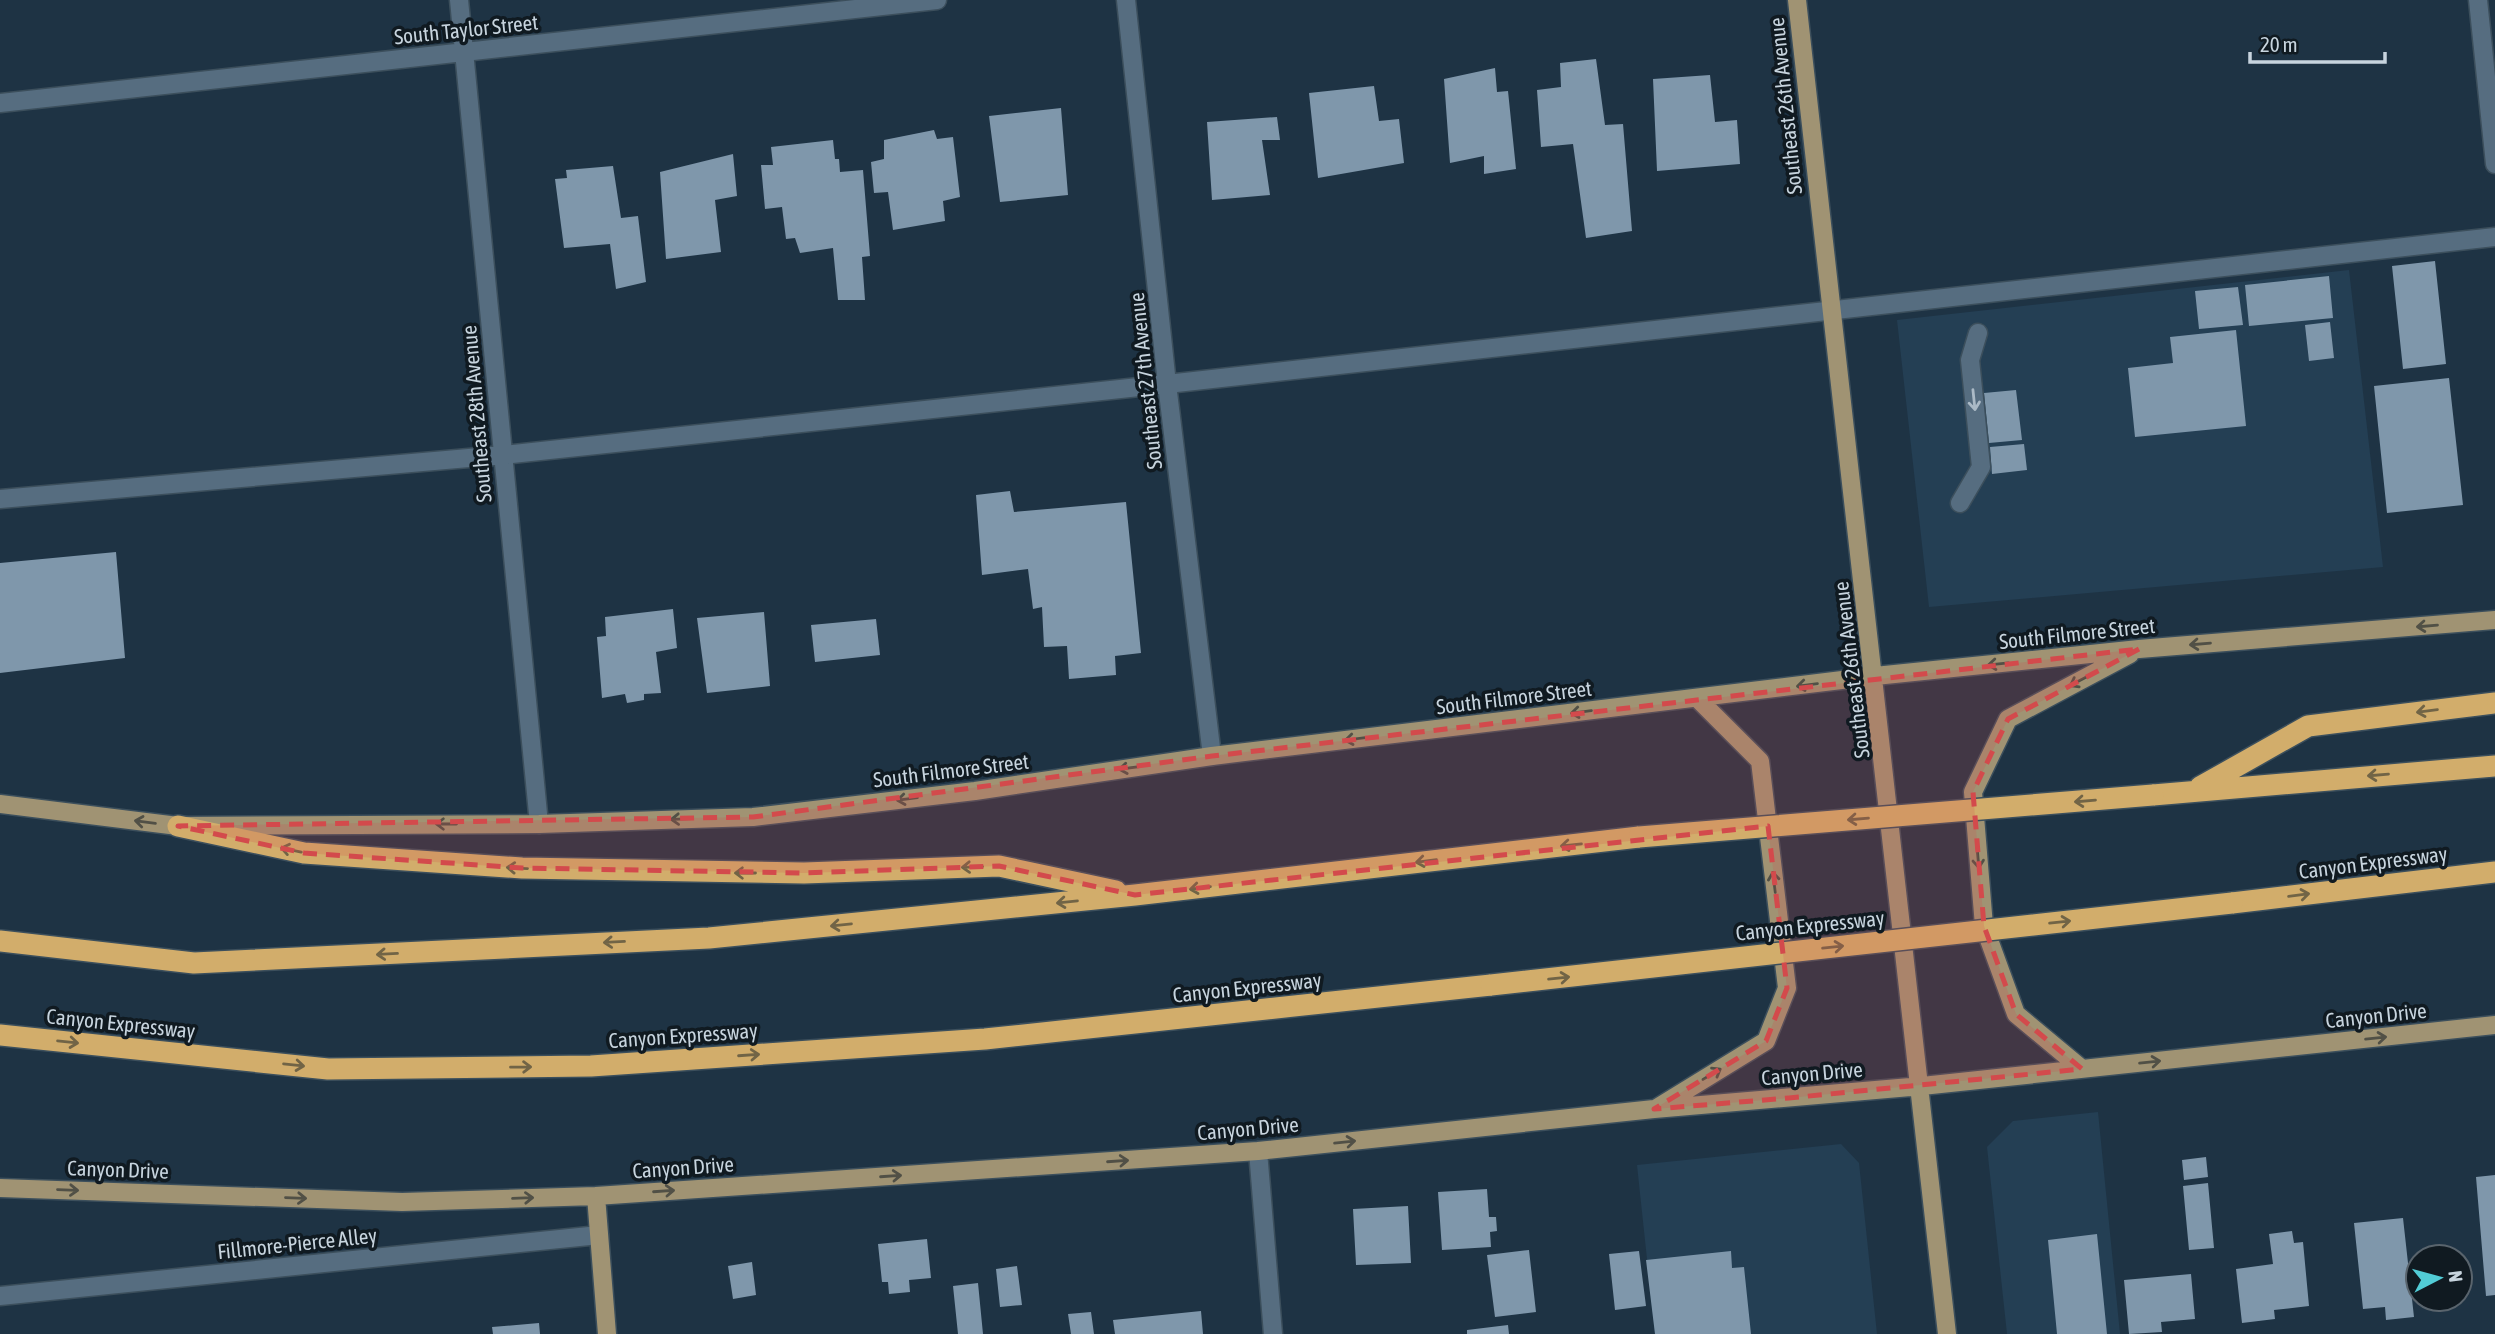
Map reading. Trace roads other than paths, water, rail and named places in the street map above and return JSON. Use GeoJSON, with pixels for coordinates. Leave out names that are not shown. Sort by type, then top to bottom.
{"type":"FeatureCollection","features":[{"type":"Feature","properties":{"kind":"highway"},"geometry":{"type":"LineString","coordinates":[[2196,790],[2308,726],[2495,703]]}},
{"type":"Feature","properties":{"kind":"highway"},"geometry":{"type":"LineString","coordinates":[[0,941],[194,963],[709,938],[1135,895],[1639,837],[2495,766]]}},
{"type":"Feature","properties":{"kind":"highway"},"geometry":{"type":"LineString","coordinates":[[178,826],[304,853],[522,868],[804,873],[999,866],[1135,895]]}},
{"type":"Feature","properties":{"kind":"highway","name":"Canyon Expressway"},"geometry":{"type":"LineString","coordinates":[[0,1035],[328,1069],[591,1066],[985,1039],[2495,872]]}},
{"type":"Feature","properties":{"kind":"main road","name":"Southeast 26th Avenue"},"geometry":{"type":"LineString","coordinates":[[1797,0],[1830,312],[1922,1086],[1947,1334]]}},
{"type":"Feature","properties":{"kind":"main road","name":"South Filmore Street"},"geometry":{"type":"LineString","coordinates":[[539,824],[753,817],[975,791],[1212,756],[1874,677],[2139,649],[2495,620]]}},
{"type":"Feature","properties":{"kind":"main road"},"geometry":{"type":"LineString","coordinates":[[2082,1069],[2016,1014],[1984,926],[1973,792],[2008,719],[2139,649]]}},
{"type":"Feature","properties":{"kind":"main road"},"geometry":{"type":"LineString","coordinates":[[1654,1110],[1766,1041],[1787,988],[1760,761],[1696,698]]}},
{"type":"Feature","properties":{"kind":"main road"},"geometry":{"type":"LineString","coordinates":[[0,804],[178,826],[539,824]]}},
{"type":"Feature","properties":{"kind":"main road","name":"Canyon Drive"},"geometry":{"type":"LineString","coordinates":[[0,1188],[402,1202],[596,1196],[1258,1151],[1654,1110],[1922,1086],[2495,1025]]}},
{"type":"Feature","properties":{"kind":"main road"},"geometry":{"type":"LineString","coordinates":[[596,1196],[607,1334]]}},
{"type":"Feature","properties":{"kind":"street","name":"Southeast 28th Avenue"},"geometry":{"type":"LineString","coordinates":[[458,0],[539,824]]}},
{"type":"Feature","properties":{"kind":"street","name":"South Taylor Street"},"geometry":{"type":"LineString","coordinates":[[0,103],[937,0]]}},
{"type":"Feature","properties":{"kind":"street","name":"Southeast 27th Avenue"},"geometry":{"type":"LineString","coordinates":[[1126,0],[1167,384],[1212,756]]}},
{"type":"Feature","properties":{"kind":"street"},"geometry":{"type":"LineString","coordinates":[[2478,0],[2495,164]]}},
{"type":"Feature","properties":{"kind":"street"},"geometry":{"type":"LineString","coordinates":[[0,499],[503,455],[1830,312],[2495,237]]}},
{"type":"Feature","properties":{"kind":"street"},"geometry":{"type":"LineString","coordinates":[[1960,503],[1981,467],[1970,360],[1978,333]]}},
{"type":"Feature","properties":{"kind":"street"},"geometry":{"type":"LineString","coordinates":[[1258,1151],[1273,1334]]}},
{"type":"Feature","properties":{"kind":"street","name":"Fillmore-Pierce Alley"},"geometry":{"type":"LineString","coordinates":[[0,1296],[598,1235]]}}]}
